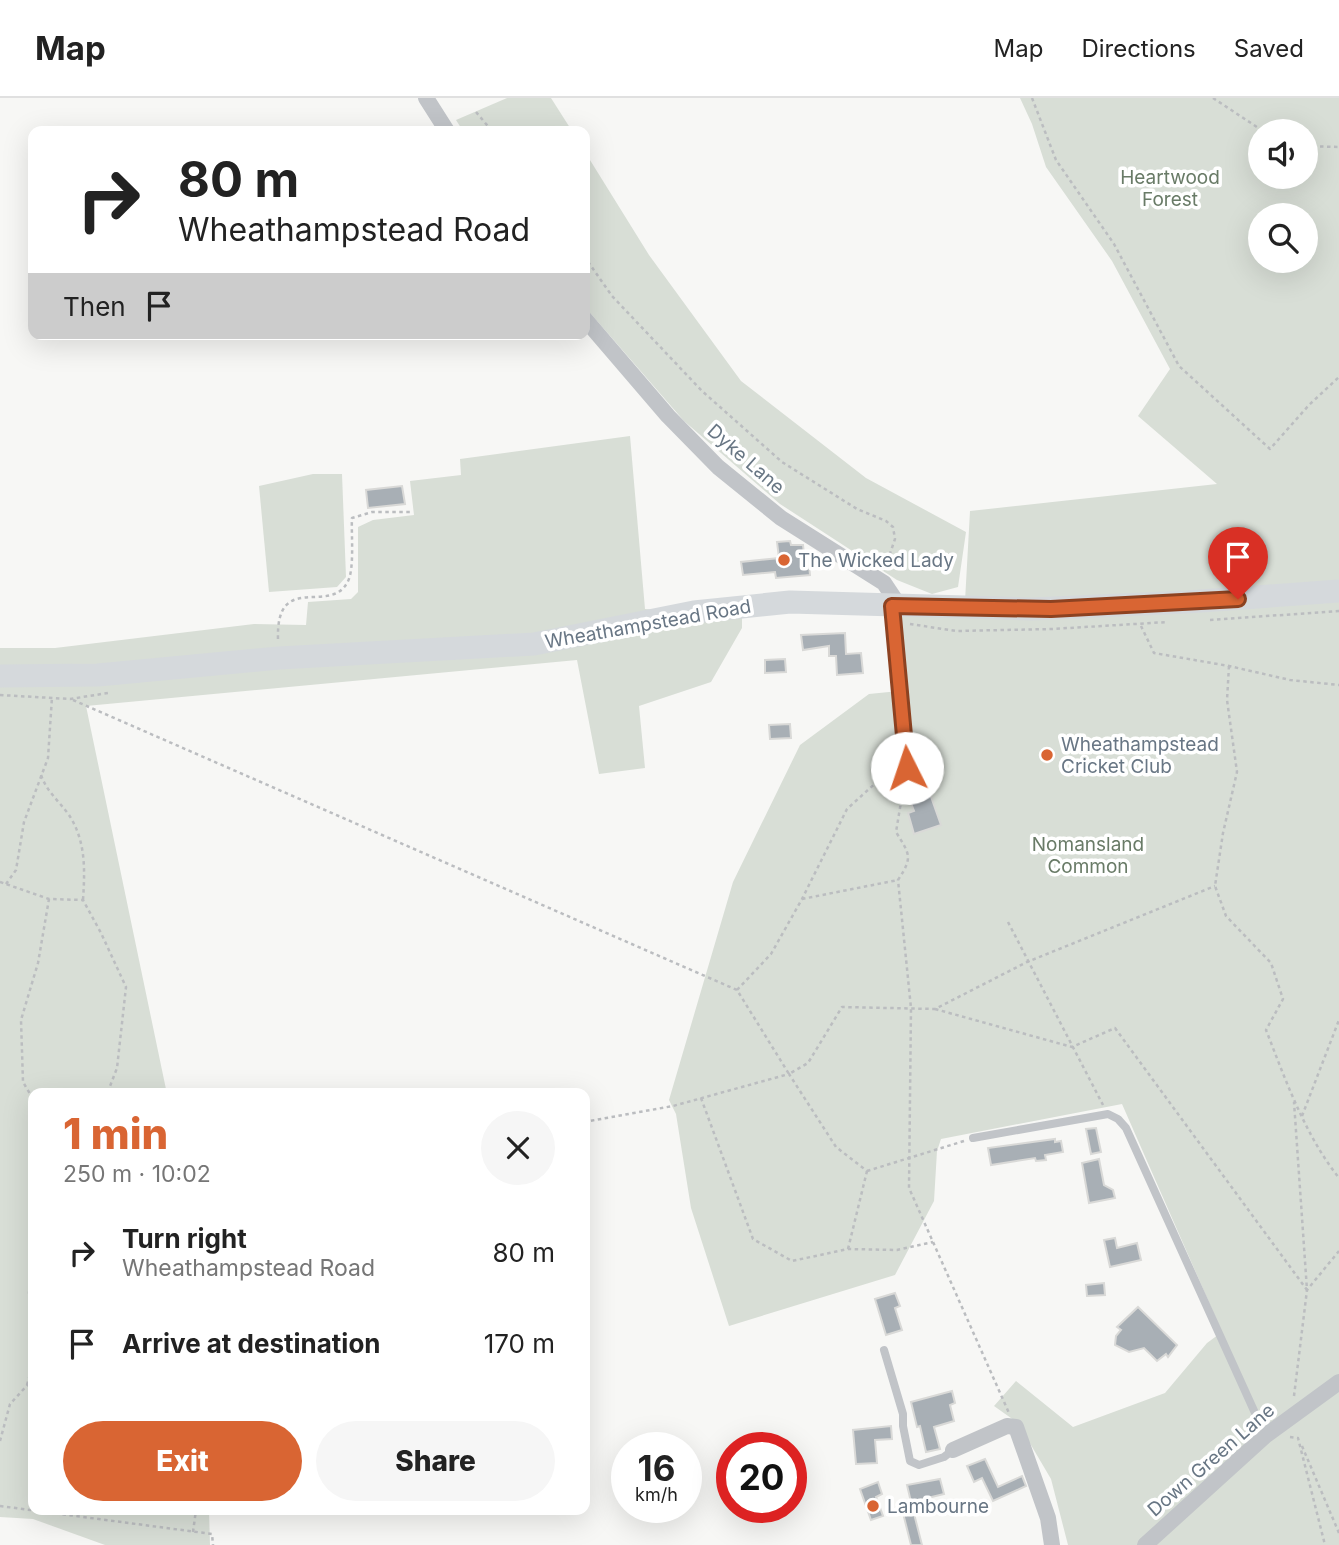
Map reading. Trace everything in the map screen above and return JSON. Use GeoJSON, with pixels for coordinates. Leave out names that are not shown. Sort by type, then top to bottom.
{"type":"FeatureCollection","features":[{"type":"Feature","properties":{"kind":"main road","name":"Wheathampstead Road"},"geometry":{"type":"LineString","coordinates":[[0,676],[98,675],[279,658],[534,644],[694,612],[747,605],[836,602],[995,610],[1088,608],[1339,591]]}},
{"type":"Feature","properties":{"kind":"street"},"geometry":{"type":"LineString","coordinates":[[426,98],[444,126]]}},
{"type":"Feature","properties":{"kind":"street","name":"Dyke Lane"},"geometry":{"type":"LineString","coordinates":[[590,325],[668,416],[718,467],[781,518],[880,580],[893,594],[896,606]]}},
{"type":"Feature","properties":{"kind":"street","name":"Down Green Lane"},"geometry":{"type":"LineString","coordinates":[[1145,1545],[1265,1436],[1339,1382]]}},
{"type":"Feature","properties":{"kind":"street"},"geometry":{"type":"LineString","coordinates":[[953,1450],[1007,1426],[1016,1427],[1048,1518],[1052,1545]]}},
{"type":"Feature","properties":{"kind":"lane"},"geometry":{"type":"LineString","coordinates":[[896,606],[907,768]]}},
{"type":"Feature","properties":{"kind":"lane"},"geometry":{"type":"LineString","coordinates":[[973,1138],[1108,1114],[1118,1119],[1126,1128],[1265,1436]]}},
{"type":"Feature","properties":{"kind":"lane"},"geometry":{"type":"LineString","coordinates":[[884,1350],[903,1414],[910,1461],[919,1465],[944,1457],[953,1450]]}},
{"type":"Feature","properties":{"kind":"path"},"geometry":{"type":"LineString","coordinates":[[1032,98],[1056,160],[1114,244],[1179,366],[1270,449],[1309,405],[1339,377]]}},
{"type":"Feature","properties":{"kind":"path"},"geometry":{"type":"LineString","coordinates":[[1213,98],[1248,121]]}},
{"type":"Feature","properties":{"kind":"path"},"geometry":{"type":"LineString","coordinates":[[476,112],[488,126]]}},
{"type":"Feature","properties":{"kind":"path"},"geometry":{"type":"LineString","coordinates":[[1318,146],[1339,147]]}},
{"type":"Feature","properties":{"kind":"path"},"geometry":{"type":"LineString","coordinates":[[590,265],[612,296],[702,391],[772,453],[804,476],[893,527],[895,540],[880,580]]}},
{"type":"Feature","properties":{"kind":"path"},"geometry":{"type":"LineString","coordinates":[[279,658],[278,625],[282,610],[292,600],[337,593],[347,585],[350,576],[352,518],[372,512],[412,512]]}},
{"type":"Feature","properties":{"kind":"path"},"geometry":{"type":"LineString","coordinates":[[1208,620],[1339,611]]}},
{"type":"Feature","properties":{"kind":"path"},"geometry":{"type":"LineString","coordinates":[[1168,622],[1141,625],[1154,653],[1290,680],[1339,685]]}},
{"type":"Feature","properties":{"kind":"path"},"geometry":{"type":"LineString","coordinates":[[1229,666],[1227,699],[1237,772],[1223,832],[1216,886],[1226,916],[1271,963],[1283,999],[1266,1030],[1294,1102],[1339,1178]]}},
{"type":"Feature","properties":{"kind":"path"},"geometry":{"type":"LineString","coordinates":[[6,884],[16,870],[24,822],[48,758],[52,697]]}},
{"type":"Feature","properties":{"kind":"path"},"geometry":{"type":"LineString","coordinates":[[70,699],[737,990],[836,1147],[867,1171]]}},
{"type":"Feature","properties":{"kind":"path"},"geometry":{"type":"LineString","coordinates":[[907,768],[896,832],[909,854],[909,864],[898,880],[911,1008],[909,1188],[1016,1427]]}},
{"type":"Feature","properties":{"kind":"path"},"geometry":{"type":"LineString","coordinates":[[41,775],[46,789],[70,817],[80,841],[85,867],[83,900],[102,933],[126,987],[117,1068],[109,1088]]}},
{"type":"Feature","properties":{"kind":"path"},"geometry":{"type":"LineString","coordinates":[[737,990],[771,954],[847,809],[880,779],[904,788]]}},
{"type":"Feature","properties":{"kind":"path"},"geometry":{"type":"LineString","coordinates":[[802,898],[898,880]]}},
{"type":"Feature","properties":{"kind":"path"},"geometry":{"type":"LineString","coordinates":[[0,882],[48,899],[83,900]]}},
{"type":"Feature","properties":{"kind":"path"},"geometry":{"type":"LineString","coordinates":[[935,1009],[1027,962],[1216,886]]}},
{"type":"Feature","properties":{"kind":"path"},"geometry":{"type":"LineString","coordinates":[[28,1090],[23,1082],[21,1020],[38,963],[48,899]]}},
{"type":"Feature","properties":{"kind":"path"},"geometry":{"type":"LineString","coordinates":[[1008,922],[1108,1114]]}},
{"type":"Feature","properties":{"kind":"path"},"geometry":{"type":"LineString","coordinates":[[590,1121],[701,1098],[789,1074],[808,1063],[842,1007],[935,1009],[1072,1047],[1115,1028],[1307,1290]]}},
{"type":"Feature","properties":{"kind":"path"},"geometry":{"type":"LineString","coordinates":[[1302,1116],[1339,1020]]}},
{"type":"Feature","properties":{"kind":"path"},"geometry":{"type":"LineString","coordinates":[[701,1098],[753,1239],[792,1261],[848,1249],[897,1250],[933,1242]]}},
{"type":"Feature","properties":{"kind":"path"},"geometry":{"type":"LineString","coordinates":[[1294,1102],[1307,1290],[1294,1404],[1295,1416]]}},
{"type":"Feature","properties":{"kind":"path"},"geometry":{"type":"LineString","coordinates":[[867,1171],[973,1138]]}},
{"type":"Feature","properties":{"kind":"path"},"geometry":{"type":"LineString","coordinates":[[848,1249],[867,1171]]}},
{"type":"Feature","properties":{"kind":"path"},"geometry":{"type":"LineString","coordinates":[[1307,1290],[1339,1251]]}},
{"type":"Feature","properties":{"kind":"path"},"geometry":{"type":"LineString","coordinates":[[26,1389],[28,1382]]}},
{"type":"Feature","properties":{"kind":"path"},"geometry":{"type":"LineString","coordinates":[[0,1441],[10,1404],[28,1386]]}},
{"type":"Feature","properties":{"kind":"path"},"geometry":{"type":"LineString","coordinates":[[1265,1436],[1298,1438]]}},
{"type":"Feature","properties":{"kind":"path"},"geometry":{"type":"LineString","coordinates":[[1298,1438],[1339,1533]]}},
{"type":"Feature","properties":{"kind":"path"},"geometry":{"type":"LineString","coordinates":[[1298,1438],[1325,1545]]}},
{"type":"Feature","properties":{"kind":"path"},"geometry":{"type":"LineString","coordinates":[[0,1506],[28,1510]]}},
{"type":"Feature","properties":{"kind":"path"},"geometry":{"type":"LineString","coordinates":[[67,1515],[212,1534],[213,1545]]}},
{"type":"Feature","properties":{"kind":"path"},"geometry":{"type":"LineString","coordinates":[[193,1532],[195,1515]]}},
{"type":"Feature","properties":{"kind":"green space"},"geometry":{"type":"Polygon","coordinates":[[[507,98],[551,98],[569,126],[460,126],[456,120],[507,98]]]}},
{"type":"Feature","properties":{"kind":"green space","name":"Nomansland Common"},"geometry":{"type":"Polygon","coordinates":[[[1020,98],[1339,98],[1339,1545],[1068,1545],[1051,1479],[1018,1423],[994,1406],[1016,1381],[1073,1427],[1165,1393],[1207,1343],[1222,1332],[1122,1104],[941,1139],[937,1151],[934,1201],[895,1275],[729,1326],[691,1208],[676,1114],[669,1100],[733,882],[800,745],[869,694],[899,691],[888,599],[965,601],[970,511],[1217,484],[1138,416],[1170,369],[1112,261],[1046,167],[1020,98]]]}},
{"type":"Feature","properties":{"kind":"green space"},"geometry":{"type":"Polygon","coordinates":[[[590,160],[649,255],[741,381],[866,478],[966,532],[958,587],[932,594],[897,580],[780,504],[684,421],[590,313],[590,160]]]}},
{"type":"Feature","properties":{"kind":"green space"},"geometry":{"type":"Polygon","coordinates":[[[630,436],[645,609],[742,616],[742,628],[711,682],[639,706],[645,768],[599,774],[577,660],[86,706],[166,1088],[28,1088],[28,1515],[209,1515],[210,1545],[105,1545],[33,1519],[0,1517],[0,648],[55,648],[254,624],[306,625],[308,602],[351,599],[358,592],[358,527],[373,520],[414,515],[410,481],[461,475],[460,459],[630,436]]]}},
{"type":"Feature","properties":{"kind":"green space"},"geometry":{"type":"Polygon","coordinates":[[[313,474],[342,474],[346,577],[337,587],[269,592],[259,486],[313,474]]]}},
{"type":"Feature","properties":{"kind":"building"},"geometry":{"type":"Polygon","coordinates":[[[402,486],[405,504],[368,508],[366,490],[402,486]]]}},
{"type":"Feature","properties":{"kind":"building","name":"The Wicked Lady"},"geometry":{"type":"Polygon","coordinates":[[[790,541],[791,545],[803,545],[804,554],[808,554],[810,575],[776,578],[775,572],[743,575],[741,562],[779,558],[777,542],[790,541]]]}},
{"type":"Feature","properties":{"kind":"building"},"geometry":{"type":"Polygon","coordinates":[[[845,633],[846,654],[861,653],[863,673],[837,675],[836,656],[829,656],[829,646],[803,650],[801,635],[845,633]]]}},
{"type":"Feature","properties":{"kind":"building"},"geometry":{"type":"Polygon","coordinates":[[[785,659],[786,672],[765,673],[765,660],[785,659]]]}},
{"type":"Feature","properties":{"kind":"building"},"geometry":{"type":"Polygon","coordinates":[[[790,724],[791,738],[770,739],[769,725],[790,724]]]}},
{"type":"Feature","properties":{"kind":"building"},"geometry":{"type":"Polygon","coordinates":[[[929,791],[941,825],[914,834],[908,813],[914,811],[909,798],[929,791]]]}},
{"type":"Feature","properties":{"kind":"building"},"geometry":{"type":"Polygon","coordinates":[[[1096,1128],[1101,1152],[1091,1154],[1086,1129],[1096,1128]]]}},
{"type":"Feature","properties":{"kind":"building"},"geometry":{"type":"Polygon","coordinates":[[[1055,1139],[1055,1142],[1061,1141],[1063,1152],[1045,1155],[1046,1160],[1036,1161],[1035,1158],[991,1165],[988,1148],[1055,1139]]]}},
{"type":"Feature","properties":{"kind":"building"},"geometry":{"type":"Polygon","coordinates":[[[1099,1159],[1104,1185],[1113,1190],[1115,1198],[1089,1203],[1082,1163],[1099,1159]]]}},
{"type":"Feature","properties":{"kind":"building"},"geometry":{"type":"Polygon","coordinates":[[[1115,1238],[1117,1248],[1137,1243],[1141,1260],[1110,1267],[1104,1240],[1115,1238]]]}},
{"type":"Feature","properties":{"kind":"building"},"geometry":{"type":"Polygon","coordinates":[[[1104,1283],[1105,1295],[1087,1296],[1086,1285],[1104,1283]]]}},
{"type":"Feature","properties":{"kind":"building"},"geometry":{"type":"Polygon","coordinates":[[[895,1293],[900,1306],[895,1308],[902,1330],[886,1335],[875,1299],[895,1293]]]}},
{"type":"Feature","properties":{"kind":"building"},"geometry":{"type":"Polygon","coordinates":[[[1138,1307],[1177,1345],[1168,1357],[1166,1354],[1157,1361],[1144,1348],[1129,1352],[1115,1345],[1116,1336],[1121,1330],[1117,1327],[1138,1307]]]}},
{"type":"Feature","properties":{"kind":"building"},"geometry":{"type":"Polygon","coordinates":[[[952,1391],[955,1403],[950,1405],[954,1421],[934,1427],[940,1449],[926,1452],[911,1402],[952,1391]]]}},
{"type":"Feature","properties":{"kind":"building"},"geometry":{"type":"Polygon","coordinates":[[[891,1426],[892,1439],[875,1440],[877,1463],[856,1464],[853,1430],[891,1426]]]}},
{"type":"Feature","properties":{"kind":"building"},"geometry":{"type":"Polygon","coordinates":[[[985,1459],[998,1487],[1022,1476],[1026,1486],[993,1501],[982,1478],[974,1482],[967,1466],[985,1459]]]}},
{"type":"Feature","properties":{"kind":"building"},"geometry":{"type":"Polygon","coordinates":[[[940,1479],[944,1494],[911,1502],[907,1485],[940,1479]]]}},
{"type":"Feature","properties":{"kind":"building","name":"Lambourne"},"geometry":{"type":"Polygon","coordinates":[[[878,1482],[882,1494],[876,1497],[883,1516],[871,1520],[860,1489],[878,1482]]]}},
{"type":"Feature","properties":{"kind":"building"},"geometry":{"type":"Polygon","coordinates":[[[911,1502],[922,1545],[911,1545],[901,1505],[911,1502]]]}},
{"type":"Feature","properties":{"kind":"place","name":"The Wicked Lady"},"geometry":{"type":"Point","coordinates":[784,560]}},
{"type":"Feature","properties":{"kind":"place","name":"Wheathampstead Cricket Club"},"geometry":{"type":"Point","coordinates":[1047,755]}},
{"type":"Feature","properties":{"kind":"place","name":"Lambourne"},"geometry":{"type":"Point","coordinates":[873,1506]}},
{"type":"Feature","properties":{"kind":"route"},"geometry":{"type":"LineString","coordinates":[[907,768],[892,606],[1051,609],[1238,599]]}},
{"type":"Feature","properties":{"kind":"park label","name":"Heartwood Forest"},"geometry":{"type":"Point","coordinates":[1170,188]}}]}
